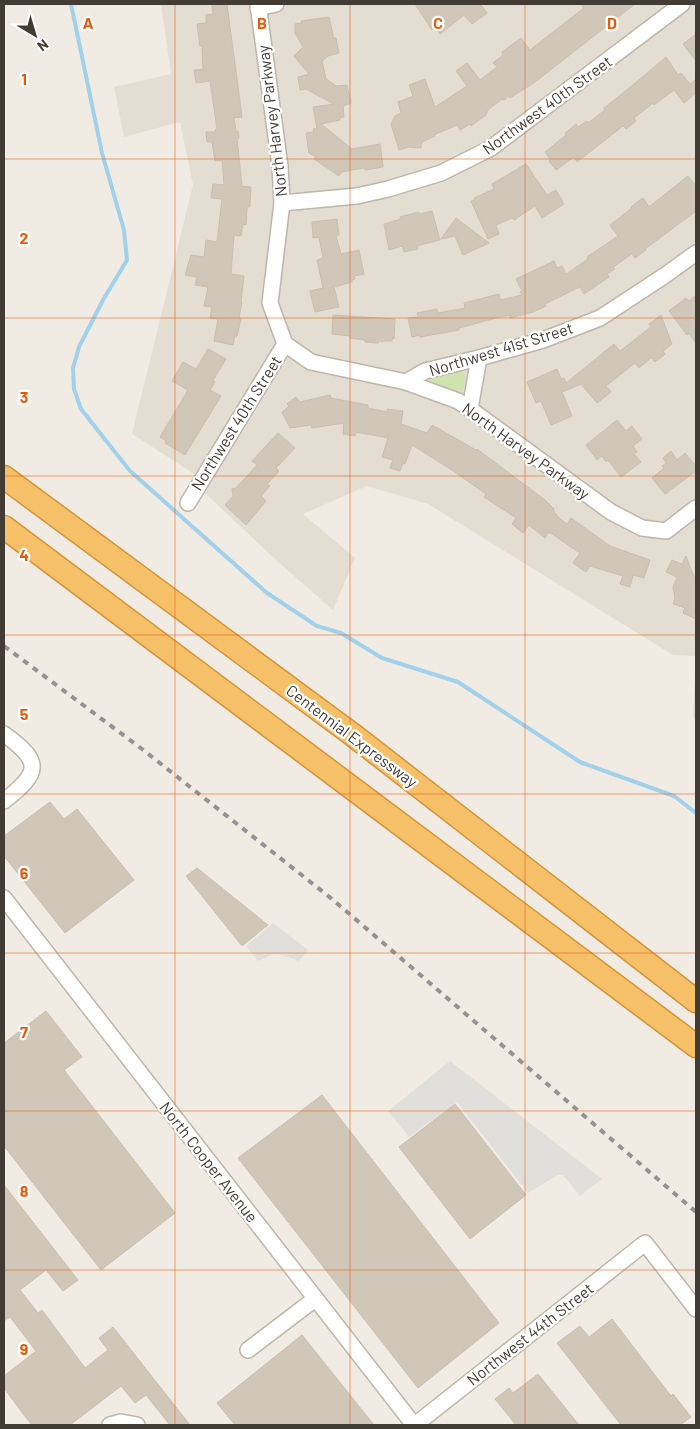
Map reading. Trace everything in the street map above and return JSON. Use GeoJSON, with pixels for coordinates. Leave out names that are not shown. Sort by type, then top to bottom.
{"type":"FeatureCollection","features":[{"type":"Feature","properties":{"kind":"highway","name":"Centennial Expressway"},"geometry":{"type":"LineString","coordinates":[[4,477],[353,735],[696,1001]]}},
{"type":"Feature","properties":{"kind":"highway"},"geometry":{"type":"LineString","coordinates":[[4,527],[696,1046]]}},
{"type":"Feature","properties":{"kind":"street"},"geometry":{"type":"LineString","coordinates":[[258,6],[276,4]]}},
{"type":"Feature","properties":{"kind":"street","name":"Northwest 40th Street"},"geometry":{"type":"LineString","coordinates":[[282,203],[357,196],[441,173],[491,148],[682,4]]}},
{"type":"Feature","properties":{"kind":"street","name":"North Harvey Parkway"},"geometry":{"type":"LineString","coordinates":[[258,6],[280,166],[282,203],[270,303],[285,344],[311,362],[406,382],[458,401],[611,512],[642,528],[666,532],[696,508]]}},
{"type":"Feature","properties":{"kind":"street","name":"Northwest 41st Street"},"geometry":{"type":"LineString","coordinates":[[406,382],[425,370],[479,358],[543,340],[600,318],[664,276],[696,252]]}},
{"type":"Feature","properties":{"kind":"street","name":"Northwest 40th Street"},"geometry":{"type":"LineString","coordinates":[[188,503],[285,344]]}},
{"type":"Feature","properties":{"kind":"street"},"geometry":{"type":"LineString","coordinates":[[470,409],[479,358]]}},
{"type":"Feature","properties":{"kind":"street"},"geometry":{"type":"LineString","coordinates":[[4,734],[28,755],[32,769],[26,784],[4,801]]}},
{"type":"Feature","properties":{"kind":"street","name":"North Cooper Avenue"},"geometry":{"type":"LineString","coordinates":[[4,898],[414,1425]]}},
{"type":"Feature","properties":{"kind":"street","name":"Northwest 44th Street"},"geometry":{"type":"LineString","coordinates":[[414,1425],[645,1243],[696,1309]]}},
{"type":"Feature","properties":{"kind":"street"},"geometry":{"type":"LineString","coordinates":[[248,1350],[315,1299]]}},
{"type":"Feature","properties":{"kind":"street"},"geometry":{"type":"LineString","coordinates":[[110,1425],[121,1422],[137,1425]]}},
{"type":"Feature","properties":{"kind":"shaded area"},"geometry":{"type":"Polygon","coordinates":[[[161,4],[696,4],[696,656],[673,655],[428,504],[367,486],[303,514],[355,558],[333,610],[276,560],[205,493],[210,484],[132,434],[193,185],[180,122],[124,137],[114,87],[171,74],[161,4]]]}},
{"type":"Feature","properties":{"kind":"shaded area"},"geometry":{"type":"Polygon","coordinates":[[[696,656],[696,722],[693,717],[696,656]]]}},
{"type":"Feature","properties":{"kind":"shaded area"},"geometry":{"type":"Polygon","coordinates":[[[273,923],[308,950],[299,961],[274,954],[258,961],[246,946],[273,923]]]}},
{"type":"Feature","properties":{"kind":"shaded area"},"geometry":{"type":"Polygon","coordinates":[[[450,1061],[602,1179],[580,1196],[563,1175],[558,1175],[528,1193],[457,1102],[409,1137],[388,1111],[450,1061]]]}},
{"type":"Feature","properties":{"kind":"green space"},"geometry":{"type":"Polygon","coordinates":[[[458,370],[465,375],[463,391],[459,393],[429,380],[430,375],[458,370]]]}},
{"type":"Feature","properties":{"kind":"building"},"geometry":{"type":"Polygon","coordinates":[[[212,4],[227,4],[242,117],[234,118],[239,138],[237,138],[242,186],[251,187],[250,207],[247,207],[246,225],[243,224],[241,236],[234,235],[231,274],[244,276],[239,318],[241,319],[233,345],[214,341],[218,319],[210,318],[212,307],[204,306],[208,287],[195,285],[197,277],[185,275],[191,255],[204,257],[206,240],[217,242],[222,199],[211,198],[213,184],[224,185],[222,160],[215,161],[212,142],[207,142],[206,132],[215,132],[217,129],[210,81],[196,83],[194,70],[203,69],[202,46],[200,46],[197,24],[206,23],[206,15],[213,14],[212,4]]]}},
{"type":"Feature","properties":{"kind":"building"},"geometry":{"type":"Polygon","coordinates":[[[415,4],[480,4],[487,13],[472,24],[464,15],[440,34],[435,27],[432,30],[415,4]]]}},
{"type":"Feature","properties":{"kind":"building"},"geometry":{"type":"Polygon","coordinates":[[[581,4],[635,4],[535,82],[510,98],[509,96],[504,100],[502,99],[488,110],[486,115],[471,126],[470,124],[460,130],[457,125],[422,142],[421,148],[409,147],[399,150],[391,124],[395,116],[401,113],[398,102],[413,96],[409,85],[425,79],[435,107],[467,86],[456,71],[467,63],[480,80],[497,67],[493,63],[503,55],[502,52],[521,38],[530,50],[584,8],[581,4]]]}},
{"type":"Feature","properties":{"kind":"building"},"geometry":{"type":"Polygon","coordinates":[[[329,17],[339,53],[328,56],[322,61],[326,79],[336,86],[347,85],[351,103],[343,106],[344,117],[340,118],[340,120],[321,124],[352,149],[380,144],[383,167],[341,172],[339,176],[314,159],[316,157],[309,153],[306,133],[314,132],[313,129],[317,128],[313,107],[334,104],[306,89],[300,90],[298,77],[309,74],[294,56],[303,47],[295,33],[295,24],[302,23],[301,21],[329,17]]]}},
{"type":"Feature","properties":{"kind":"building"},"geometry":{"type":"Polygon","coordinates":[[[696,34],[696,61],[683,44],[696,34]]]}},
{"type":"Feature","properties":{"kind":"building"},"geometry":{"type":"Polygon","coordinates":[[[666,57],[678,75],[681,73],[690,84],[696,79],[696,93],[684,103],[674,90],[634,118],[636,121],[626,129],[623,126],[577,162],[574,157],[556,170],[545,152],[576,124],[578,127],[587,121],[588,123],[605,110],[604,108],[666,57]]]}},
{"type":"Feature","properties":{"kind":"building"},"geometry":{"type":"Polygon","coordinates":[[[526,164],[547,195],[556,190],[564,204],[542,218],[535,206],[514,220],[512,218],[496,225],[499,234],[488,239],[471,201],[494,189],[492,184],[526,164]]]}},
{"type":"Feature","properties":{"kind":"building"},"geometry":{"type":"Polygon","coordinates":[[[688,176],[696,186],[696,211],[635,258],[632,254],[613,267],[615,269],[607,274],[609,277],[584,294],[580,287],[533,312],[510,318],[510,315],[500,317],[459,328],[459,330],[412,337],[408,318],[418,317],[417,313],[437,309],[438,313],[465,308],[464,303],[499,294],[500,300],[522,295],[516,279],[554,261],[557,268],[562,266],[566,274],[618,236],[610,225],[631,207],[643,198],[649,207],[688,176]]]}},
{"type":"Feature","properties":{"kind":"building"},"geometry":{"type":"Polygon","coordinates":[[[432,211],[440,240],[417,246],[418,249],[404,252],[402,246],[389,250],[384,224],[401,219],[400,217],[432,211]]]}},
{"type":"Feature","properties":{"kind":"building"},"geometry":{"type":"Polygon","coordinates":[[[456,218],[489,243],[463,255],[455,236],[441,239],[456,218]]]}},
{"type":"Feature","properties":{"kind":"building"},"geometry":{"type":"Polygon","coordinates":[[[337,219],[339,235],[336,236],[341,254],[359,250],[364,274],[354,276],[355,279],[352,282],[334,287],[339,307],[315,312],[310,291],[323,288],[317,260],[323,258],[319,237],[313,238],[312,222],[337,219]]]}},
{"type":"Feature","properties":{"kind":"building"},"geometry":{"type":"Polygon","coordinates":[[[696,295],[696,343],[689,334],[687,335],[669,311],[686,298],[689,301],[696,295]]]}},
{"type":"Feature","properties":{"kind":"building"},"geometry":{"type":"Polygon","coordinates":[[[333,315],[395,319],[394,339],[392,338],[392,341],[378,341],[378,343],[365,342],[365,340],[350,338],[350,336],[332,334],[333,315]]]}},
{"type":"Feature","properties":{"kind":"building"},"geometry":{"type":"Polygon","coordinates":[[[661,315],[672,344],[663,351],[665,354],[655,362],[651,358],[639,368],[635,363],[606,386],[611,392],[597,403],[581,384],[562,392],[572,416],[551,425],[541,401],[536,403],[527,382],[557,369],[561,379],[564,378],[566,383],[614,344],[620,351],[651,327],[649,324],[661,315]]]}},
{"type":"Feature","properties":{"kind":"building"},"geometry":{"type":"Polygon","coordinates":[[[208,349],[226,359],[213,380],[215,382],[210,390],[221,396],[185,455],[165,443],[166,441],[160,437],[188,390],[172,381],[183,362],[196,369],[208,349]]]}},
{"type":"Feature","properties":{"kind":"building"},"geometry":{"type":"Polygon","coordinates":[[[330,395],[331,398],[368,405],[368,408],[387,412],[387,409],[403,411],[401,424],[427,433],[432,425],[477,449],[545,500],[554,509],[558,517],[567,524],[571,518],[610,546],[650,560],[644,578],[633,575],[630,587],[620,584],[623,576],[590,566],[586,572],[573,563],[580,553],[549,532],[545,538],[529,525],[523,533],[512,524],[516,518],[484,497],[486,494],[412,445],[405,464],[403,463],[400,471],[390,468],[393,460],[382,457],[388,438],[356,432],[355,436],[343,434],[344,423],[312,428],[311,425],[290,428],[282,412],[289,406],[287,404],[296,397],[300,402],[330,395]]]}},
{"type":"Feature","properties":{"kind":"building"},"geometry":{"type":"Polygon","coordinates":[[[617,420],[626,431],[632,426],[642,439],[633,446],[637,452],[634,454],[641,462],[621,477],[608,460],[606,462],[602,456],[597,460],[586,445],[617,420]]]}},
{"type":"Feature","properties":{"kind":"building"},"geometry":{"type":"Polygon","coordinates":[[[278,433],[295,448],[276,468],[279,471],[267,484],[270,486],[261,496],[266,501],[246,525],[225,505],[233,496],[232,489],[236,488],[257,465],[252,461],[278,433]]]}},
{"type":"Feature","properties":{"kind":"building"},"geometry":{"type":"Polygon","coordinates":[[[671,451],[677,460],[685,453],[696,466],[696,471],[665,494],[652,478],[664,468],[662,466],[666,463],[663,458],[671,451]]]}},
{"type":"Feature","properties":{"kind":"building"},"geometry":{"type":"Polygon","coordinates":[[[686,556],[696,582],[696,619],[683,613],[685,608],[673,604],[675,598],[673,587],[677,577],[666,572],[672,560],[682,564],[686,556]]]}},
{"type":"Feature","properties":{"kind":"building"},"geometry":{"type":"Polygon","coordinates":[[[50,802],[64,819],[77,809],[134,880],[65,933],[4,856],[4,836],[50,802]]]}},
{"type":"Feature","properties":{"kind":"building"},"geometry":{"type":"Polygon","coordinates":[[[197,868],[268,925],[242,946],[186,876],[197,868]]]}},
{"type":"Feature","properties":{"kind":"building"},"geometry":{"type":"Polygon","coordinates":[[[46,1011],[82,1057],[64,1070],[175,1213],[101,1270],[4,1146],[4,1043],[46,1011]]]}},
{"type":"Feature","properties":{"kind":"building"},"geometry":{"type":"Polygon","coordinates":[[[322,1095],[499,1323],[418,1388],[238,1158],[322,1095]]]}},
{"type":"Feature","properties":{"kind":"building"},"geometry":{"type":"Polygon","coordinates":[[[455,1104],[526,1195],[470,1239],[399,1147],[455,1104]]]}},
{"type":"Feature","properties":{"kind":"building"},"geometry":{"type":"Polygon","coordinates":[[[4,1185],[78,1280],[63,1291],[46,1270],[20,1290],[38,1313],[42,1310],[85,1368],[108,1350],[99,1338],[113,1327],[190,1425],[170,1425],[146,1395],[135,1403],[121,1386],[70,1425],[32,1425],[24,1415],[4,1388],[4,1376],[36,1351],[10,1317],[4,1321],[4,1185]]]}},
{"type":"Feature","properties":{"kind":"building"},"geometry":{"type":"Polygon","coordinates":[[[612,1319],[671,1396],[673,1394],[691,1417],[680,1425],[621,1425],[557,1343],[580,1326],[589,1337],[612,1319]]]}},
{"type":"Feature","properties":{"kind":"building"},"geometry":{"type":"Polygon","coordinates":[[[302,1335],[374,1425],[235,1425],[217,1403],[302,1335]]]}},
{"type":"Feature","properties":{"kind":"building"},"geometry":{"type":"Polygon","coordinates":[[[538,1374],[579,1425],[516,1425],[495,1399],[509,1388],[513,1393],[538,1374]]]}},
{"type":"Feature","properties":{"kind":"waterway"},"geometry":{"type":"LineString","coordinates":[[71,4],[102,153],[124,230],[127,260],[103,300],[79,347],[73,368],[74,389],[81,409],[130,471],[267,593],[317,626],[341,633],[382,658],[458,682],[580,762],[674,796],[696,813]]}},
{"type":"Feature","properties":{"kind":"railway"},"geometry":{"type":"LineString","coordinates":[[4,646],[142,749],[332,899],[696,1212]]}}]}
